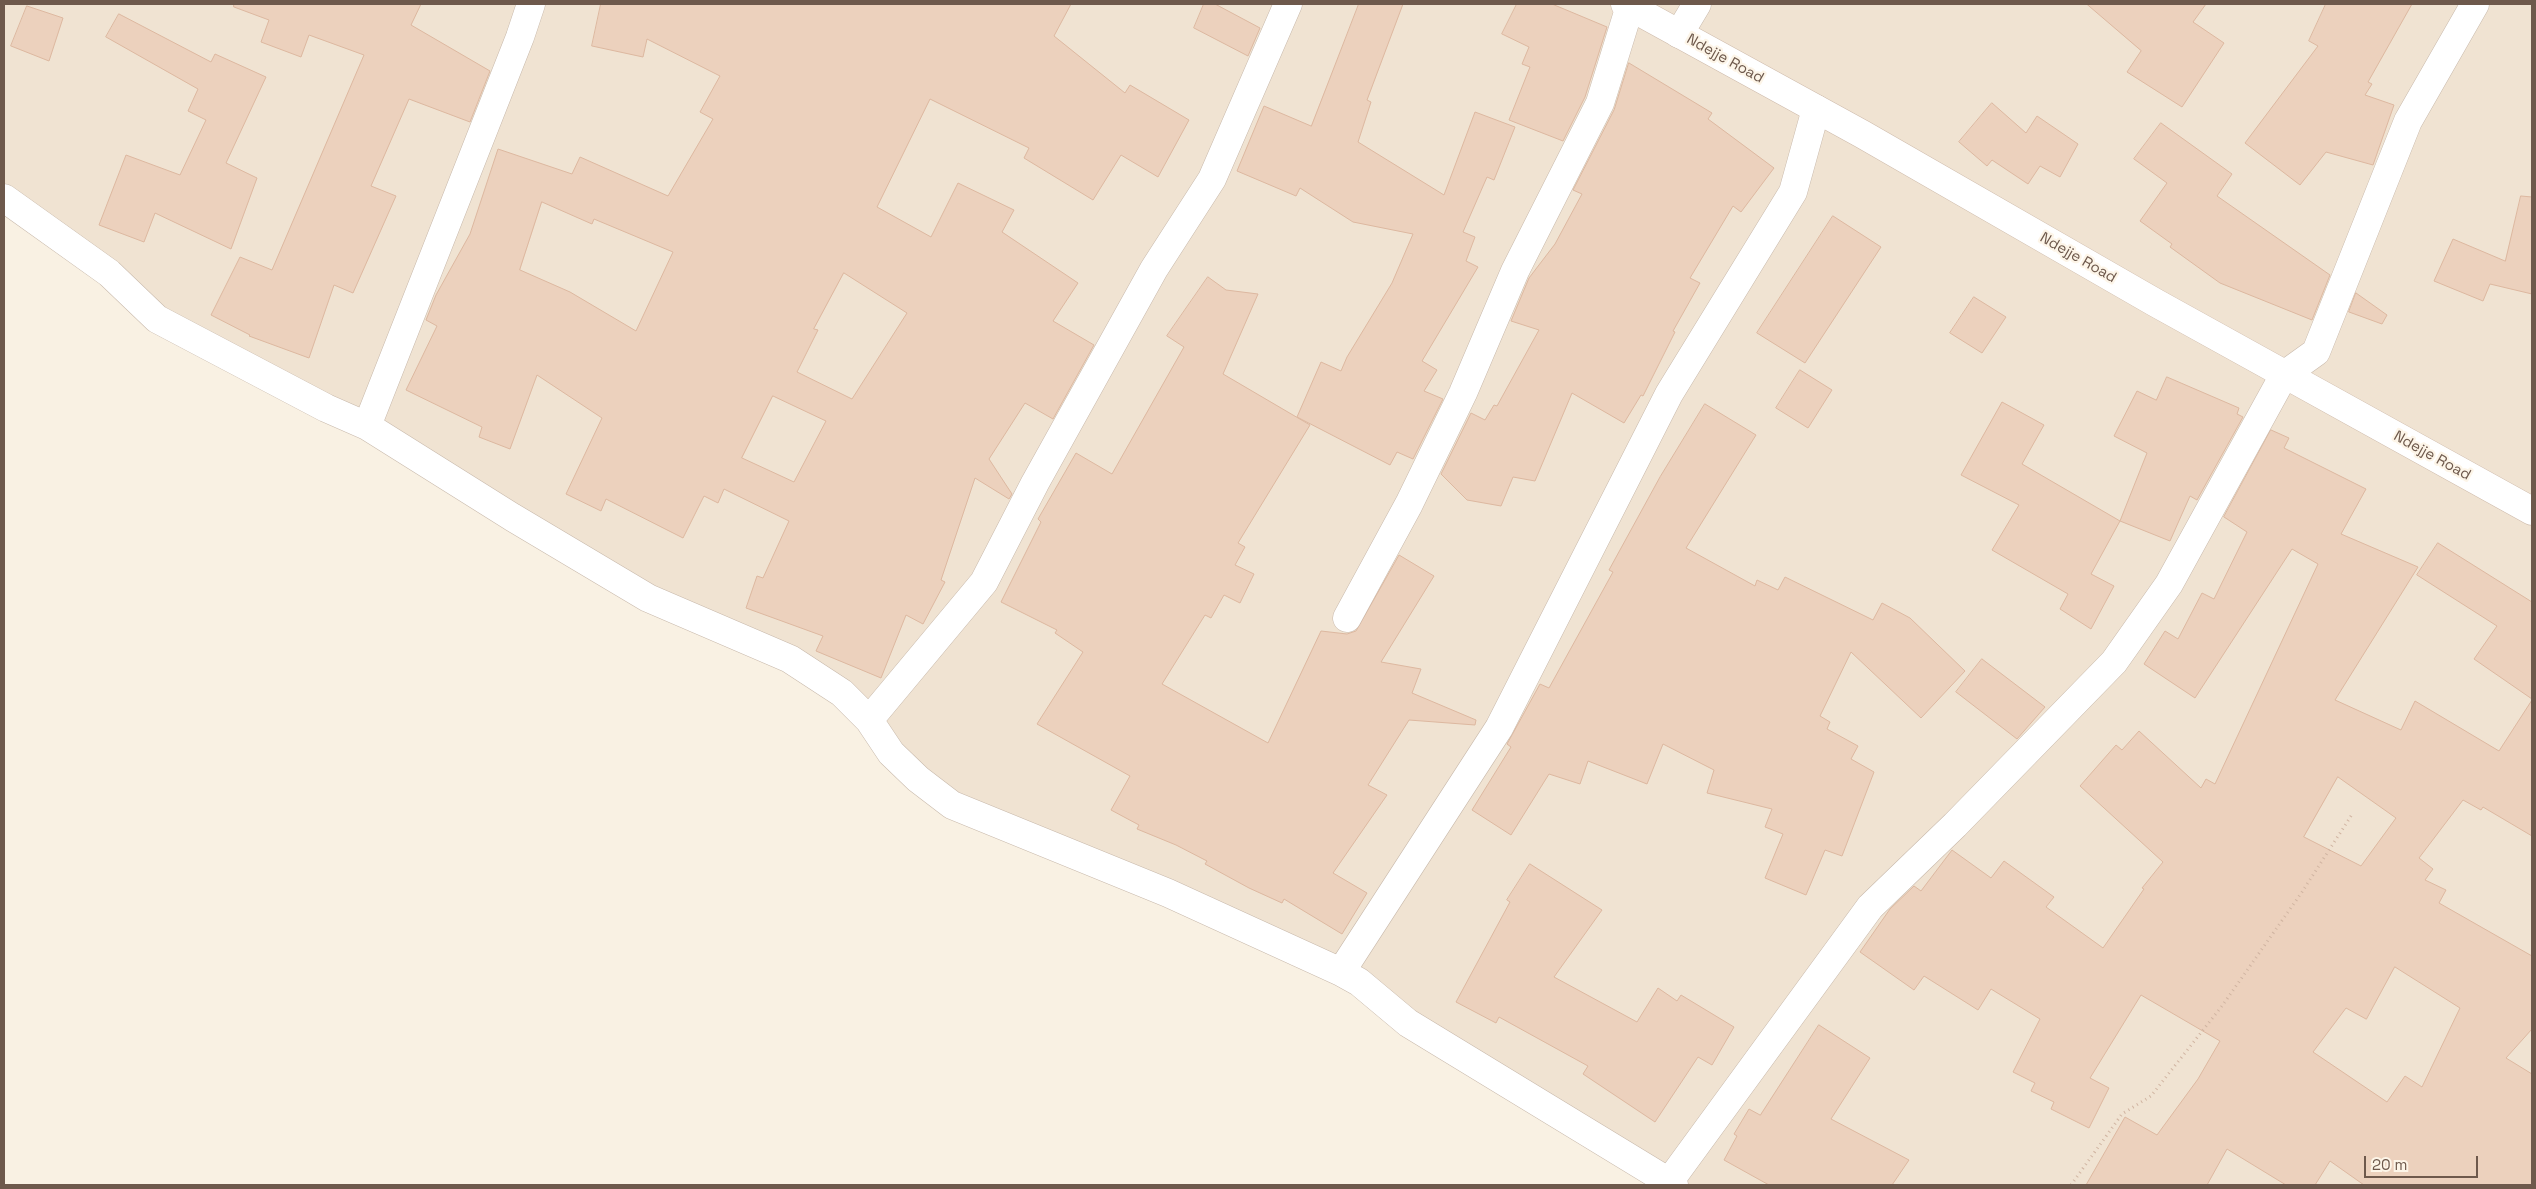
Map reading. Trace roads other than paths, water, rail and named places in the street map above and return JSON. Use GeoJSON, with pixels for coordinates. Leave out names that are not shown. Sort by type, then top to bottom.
{"type":"FeatureCollection","features":[{"type":"Feature","properties":{"kind":"street"},"geometry":{"type":"LineString","coordinates":[[367,426],[520,37],[531,4]]}},
{"type":"Feature","properties":{"kind":"street"},"geometry":{"type":"LineString","coordinates":[[869,720],[984,582],[1036,483],[1154,270],[1212,179],[1288,4]]}},
{"type":"Feature","properties":{"kind":"street"},"geometry":{"type":"LineString","coordinates":[[1680,34],[1697,4]]}},
{"type":"Feature","properties":{"kind":"street"},"geometry":{"type":"LineString","coordinates":[[4,198],[109,273],[157,319],[326,408],[367,426],[512,517],[648,598],[790,659],[842,693],[869,720],[891,752],[918,779],[952,805],[1168,893],[1341,972],[1359,982],[1408,1023],[1671,1184],[1870,907],[1955,825],[2114,662],[2169,584],[2284,375],[2316,352],[2408,121],[2475,4]]}},
{"type":"Feature","properties":{"kind":"street"},"geometry":{"type":"LineString","coordinates":[[1347,618],[1409,504],[1463,393],[1515,270],[1600,103],[1627,5]]}},
{"type":"Feature","properties":{"kind":"street","name":"Ndejje Road"},"geometry":{"type":"LineString","coordinates":[[1627,5],[1816,109],[2284,375],[2532,511]]}},
{"type":"Feature","properties":{"kind":"street"},"geometry":{"type":"LineString","coordinates":[[1341,972],[1499,728],[1669,394],[1793,192],[1816,109]]}}]}
